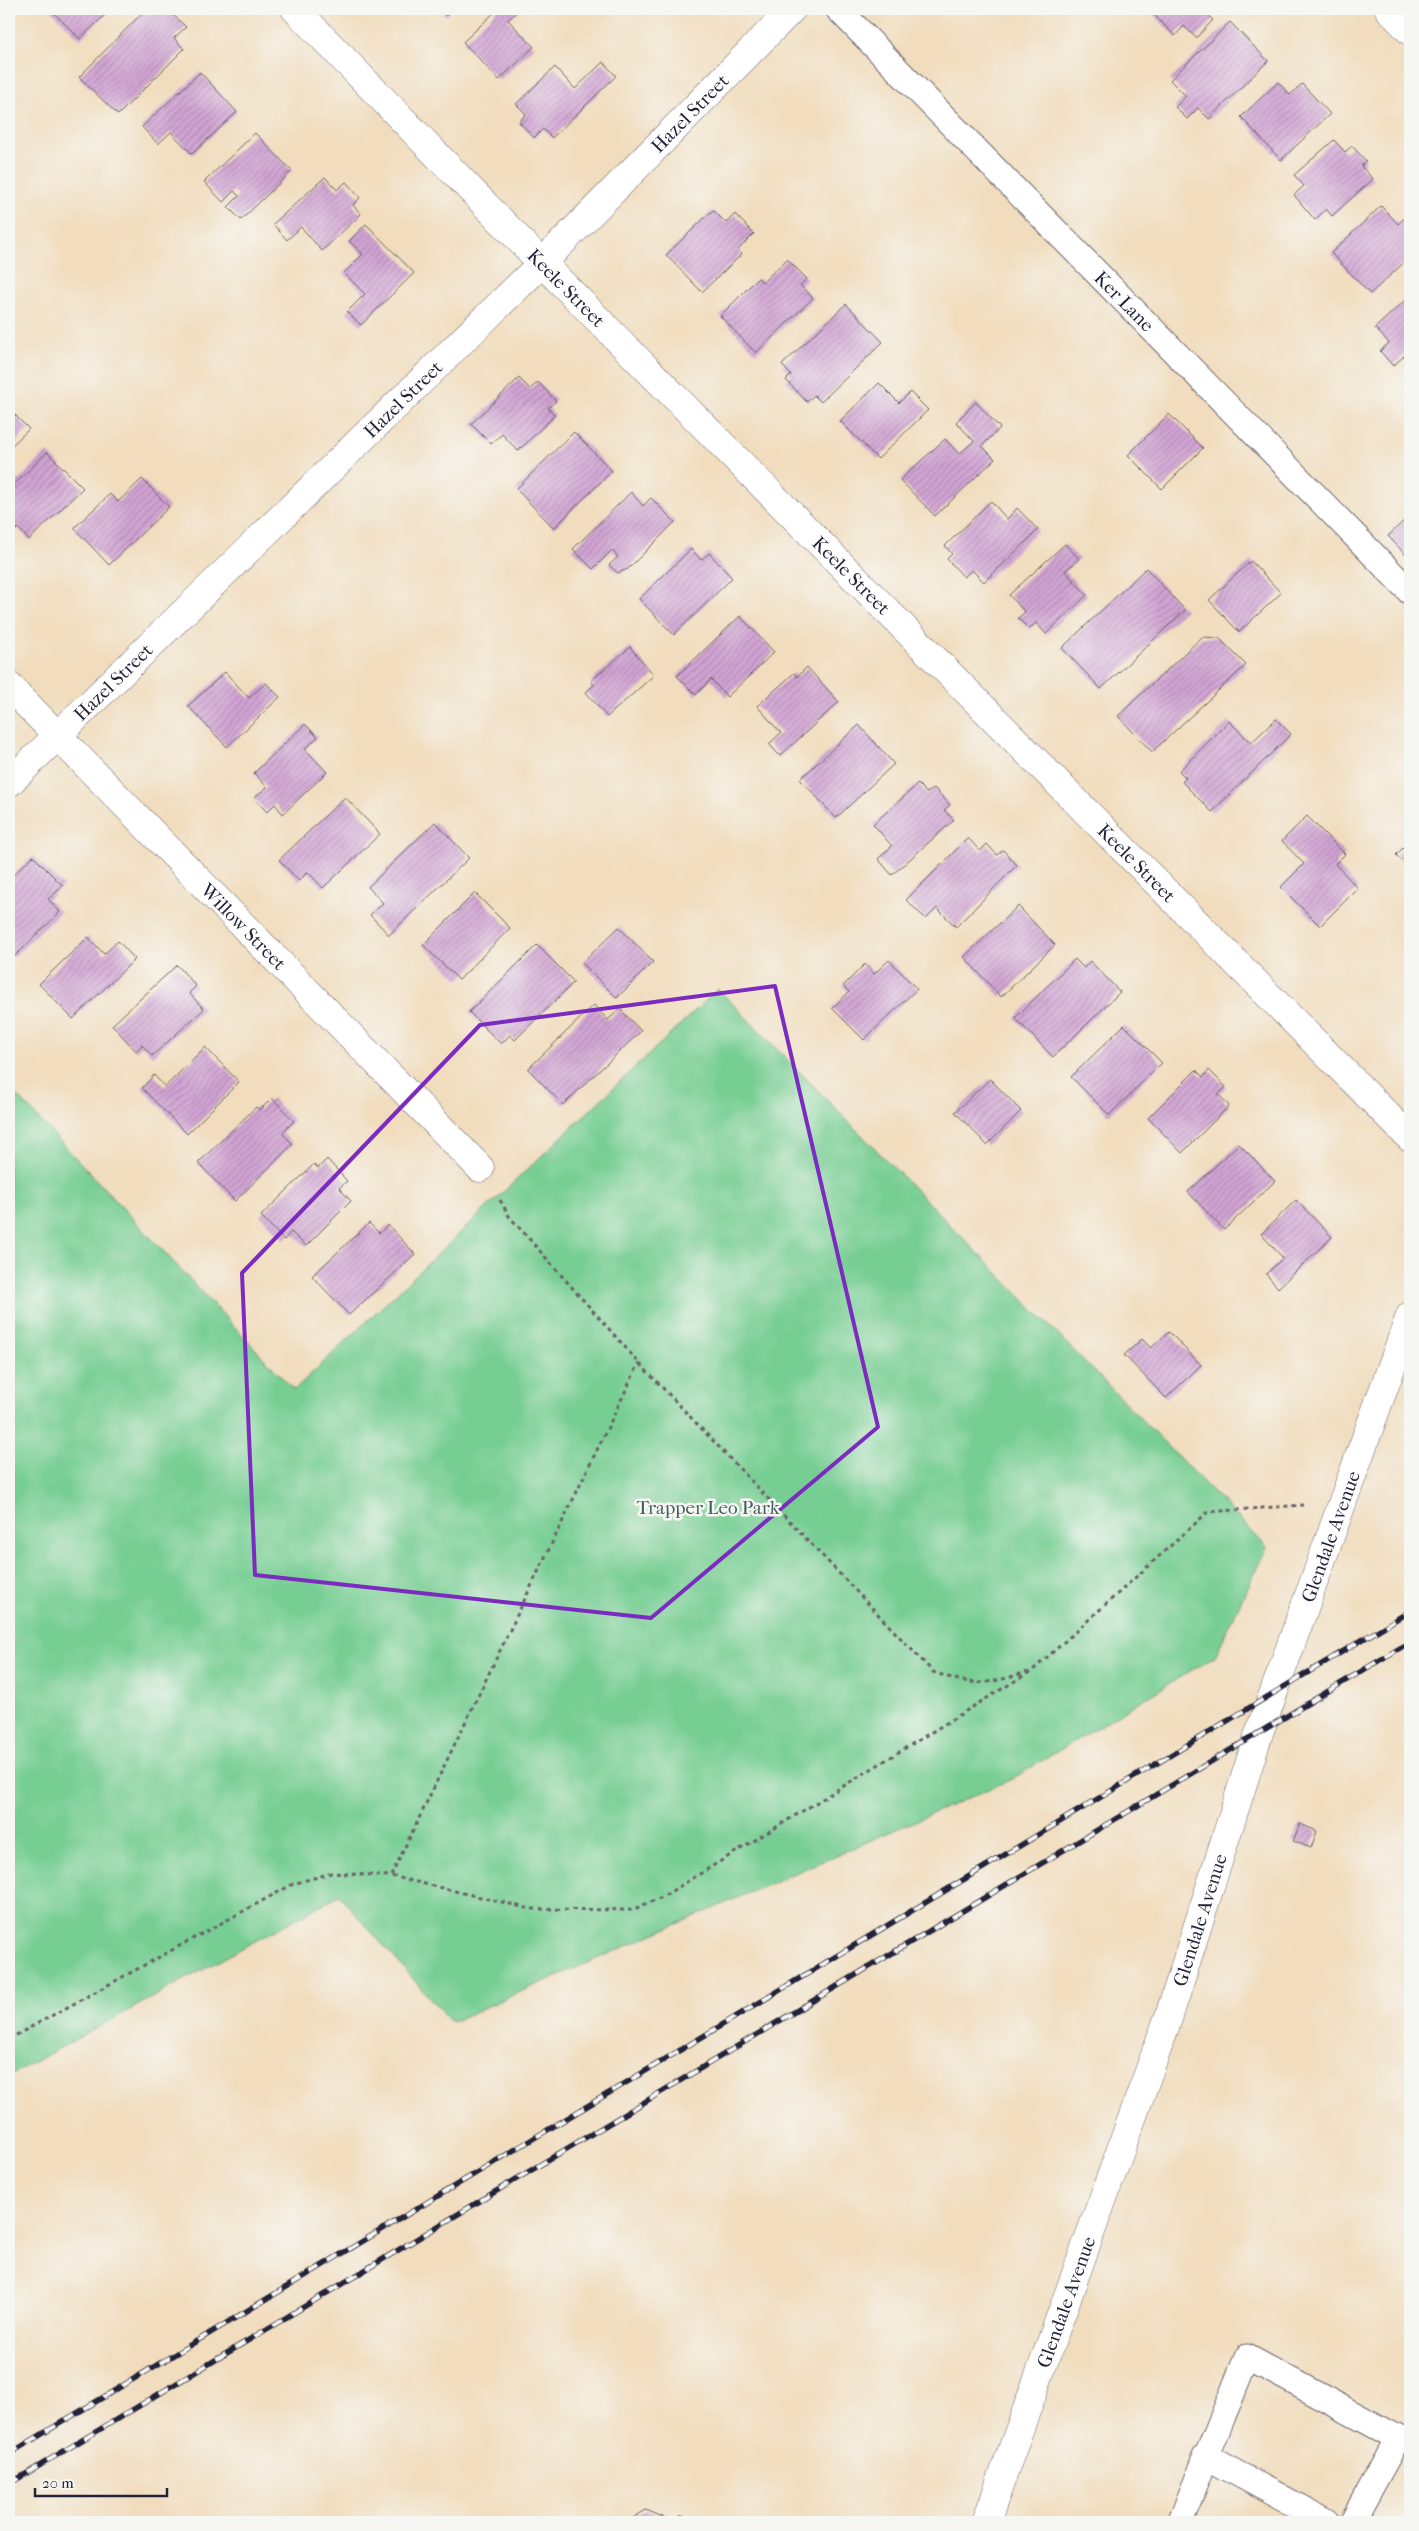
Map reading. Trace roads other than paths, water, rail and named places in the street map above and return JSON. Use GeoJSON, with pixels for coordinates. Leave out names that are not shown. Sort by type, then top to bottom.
{"type":"FeatureCollection","features":[{"type":"Feature","properties":{"kind":"street","name":"Keele Street"},"geometry":{"type":"LineString","coordinates":[[294,9],[542,263],[1410,1138]]}},
{"type":"Feature","properties":{"kind":"street","name":"Hazel Street"},"geometry":{"type":"LineString","coordinates":[[9,783],[542,263],[792,9]]}},
{"type":"Feature","properties":{"kind":"street"},"geometry":{"type":"LineString","coordinates":[[1389,9],[1410,30]]}},
{"type":"Feature","properties":{"kind":"street","name":"Willow Street"},"geometry":{"type":"LineString","coordinates":[[9,686],[480,1168]]}},
{"type":"Feature","properties":{"kind":"street","name":"Glendale Avenue"},"geometry":{"type":"LineString","coordinates":[[986,2522],[1169,2016],[1259,1732],[1410,1316]]}},
{"type":"Feature","properties":{"kind":"lane","name":"Ker Lane"},"geometry":{"type":"LineString","coordinates":[[838,9],[1410,592]]}},
{"type":"Feature","properties":{"kind":"lane"},"geometry":{"type":"LineString","coordinates":[[1180,2522],[1246,2357],[1398,2438],[1352,2522]]}},
{"type":"Feature","properties":{"kind":"lane"},"geometry":{"type":"LineString","coordinates":[[1205,2456],[1327,2522]]}},
{"type":"Feature","properties":{"kind":"railway"},"geometry":{"type":"LineString","coordinates":[[9,2454],[1410,1611]]}},
{"type":"Feature","properties":{"kind":"railway"},"geometry":{"type":"LineString","coordinates":[[9,2484],[1410,1642]]}},
{"type":"Feature","properties":{"kind":"park label","name":"Trapper Leo Park"},"geometry":{"type":"Point","coordinates":[708,1507]}}]}
